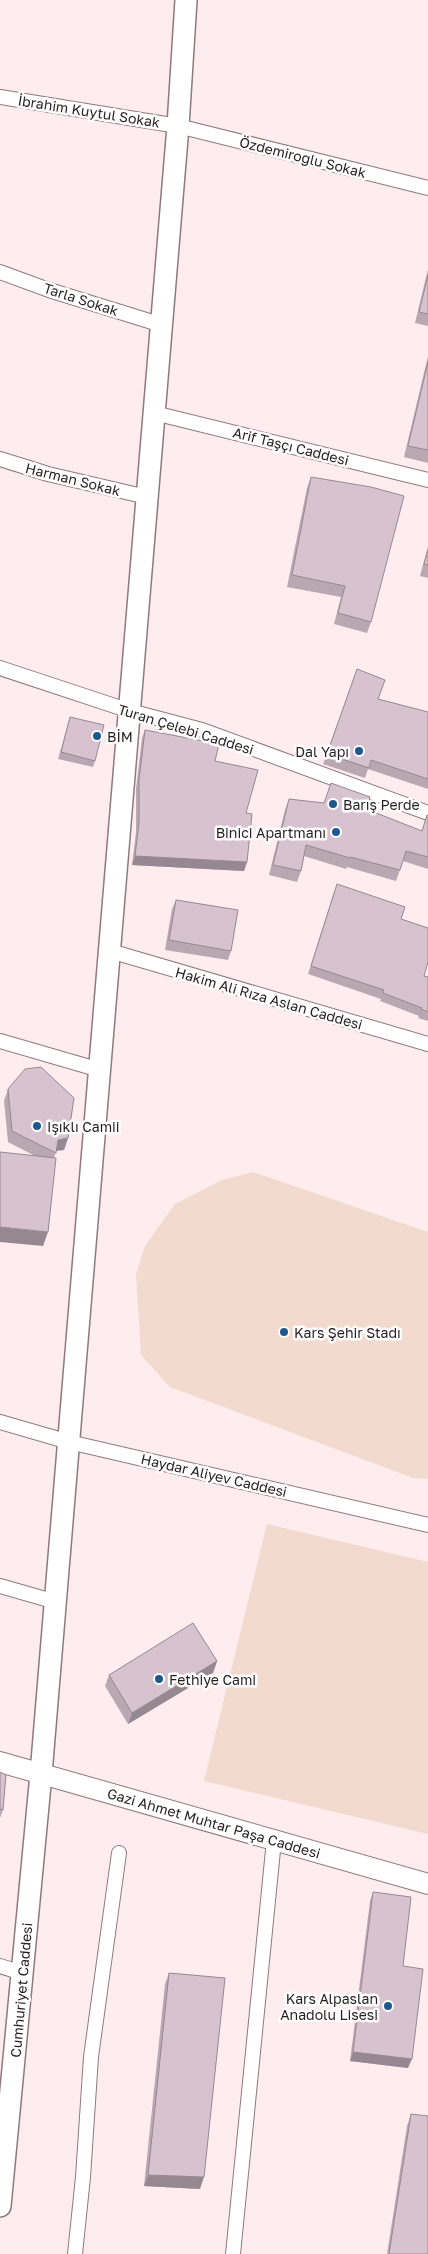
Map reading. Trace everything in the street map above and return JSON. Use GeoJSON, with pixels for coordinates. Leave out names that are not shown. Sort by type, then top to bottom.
{"type":"FeatureCollection","features":[{"type":"Feature","properties":{"kind":"main road","name":"Cumhuriyet Caddesi"},"geometry":{"type":"LineString","coordinates":[[0,2206],[3,2142],[22,1973],[56,1602],[162,324],[186,0]]}},
{"type":"Feature","properties":{"kind":"main road","name":"Gazi Ahmet Muhtar Paşa Caddesi"},"geometry":{"type":"LineString","coordinates":[[0,1762],[428,1884]]}},
{"type":"Feature","properties":{"kind":"street","name":"İbrahim Kuytul Sokak"},"geometry":{"type":"LineString","coordinates":[[0,97],[178,126]]}},
{"type":"Feature","properties":{"kind":"street","name":"Özdemiroğlu Sokak"},"geometry":{"type":"LineString","coordinates":[[178,126],[428,188]]}},
{"type":"Feature","properties":{"kind":"street","name":"Tarla Sokak"},"geometry":{"type":"LineString","coordinates":[[0,272],[49,290],[162,324]]}},
{"type":"Feature","properties":{"kind":"street","name":"Arif Taşçı Caddesi"},"geometry":{"type":"LineString","coordinates":[[154,413],[428,480]]}},
{"type":"Feature","properties":{"kind":"street","name":"Harman Sokak"},"geometry":{"type":"LineString","coordinates":[[0,459],[48,474],[147,497]]}},
{"type":"Feature","properties":{"kind":"street","name":"Turan Çelebi Caddesi"},"geometry":{"type":"LineString","coordinates":[[0,668],[130,711],[202,730],[428,813]]}},
{"type":"Feature","properties":{"kind":"street","name":"Hakim Ali Rıza Aslan Caddesi"},"geometry":{"type":"LineString","coordinates":[[110,951],[428,1044]]}},
{"type":"Feature","properties":{"kind":"street"},"geometry":{"type":"LineString","coordinates":[[0,1041],[100,1070]]}},
{"type":"Feature","properties":{"kind":"street","name":"Haydar Aliyev Caddesi"},"geometry":{"type":"LineString","coordinates":[[0,1422],[69,1442],[428,1525]]}},
{"type":"Feature","properties":{"kind":"street"},"geometry":{"type":"LineString","coordinates":[[0,1586],[56,1602]]}},
{"type":"Feature","properties":{"kind":"street"},"geometry":{"type":"LineString","coordinates":[[234,2254],[274,1840]]}},
{"type":"Feature","properties":{"kind":"street"},"geometry":{"type":"LineString","coordinates":[[75,2254],[83,2177],[91,2057],[119,1853]]}},
{"type":"Feature","properties":{"kind":"street"},"geometry":{"type":"LineString","coordinates":[[0,1966],[22,1973]]}},
{"type":"Feature","properties":{"kind":"shaded area","name":"Kars Şehir Stadı"},"geometry":{"type":"Polygon","coordinates":[[[253,1172],[428,1232],[428,1479],[413,1478],[170,1387],[141,1355],[136,1274],[145,1246],[175,1204],[222,1180],[253,1172]]]}},
{"type":"Feature","properties":{"kind":"shaded area"},"geometry":{"type":"Polygon","coordinates":[[[267,1524],[428,1562],[428,1834],[204,1781],[267,1524]]]}},
{"type":"Feature","properties":{"kind":"building"},"geometry":{"type":"Polygon","coordinates":[[[428,275],[428,314],[419,312],[428,275]]]}},
{"type":"Feature","properties":{"kind":"building"},"geometry":{"type":"Polygon","coordinates":[[[428,362],[428,450],[408,446],[428,362]]]}},
{"type":"Feature","properties":{"kind":"building"},"geometry":{"type":"Polygon","coordinates":[[[311,477],[371,487],[404,496],[371,622],[338,613],[345,586],[292,575],[311,477]]]}},
{"type":"Feature","properties":{"kind":"building"},"geometry":{"type":"Polygon","coordinates":[[[428,550],[428,565],[424,564],[428,550]]]}},
{"type":"Feature","properties":{"kind":"building"},"geometry":{"type":"Polygon","coordinates":[[[357,669],[385,680],[378,699],[428,712],[428,779],[371,760],[369,768],[327,754],[357,669]]]}},
{"type":"Feature","properties":{"kind":"building"},"geometry":{"type":"Polygon","coordinates":[[[70,717],[104,725],[95,761],[61,752],[70,717]]]}},
{"type":"Feature","properties":{"kind":"building"},"geometry":{"type":"Polygon","coordinates":[[[145,730],[219,744],[215,761],[258,770],[246,813],[252,814],[247,862],[135,856],[139,823],[139,780],[145,730]]]}},
{"type":"Feature","properties":{"kind":"building"},"geometry":{"type":"Polygon","coordinates":[[[331,783],[370,797],[366,809],[422,831],[428,815],[428,857],[406,851],[400,870],[306,845],[301,871],[273,865],[289,799],[324,803],[331,783]]]}},
{"type":"Feature","properties":{"kind":"building"},"geometry":{"type":"Polygon","coordinates":[[[337,884],[405,907],[401,919],[428,928],[428,962],[424,976],[428,977],[428,1012],[383,993],[384,990],[311,966],[337,884]]]}},
{"type":"Feature","properties":{"kind":"building"},"geometry":{"type":"Polygon","coordinates":[[[176,900],[238,910],[231,951],[169,940],[176,900]]]}},
{"type":"Feature","properties":{"kind":"building","name":"Işıklı Camii"},"geometry":{"type":"Polygon","coordinates":[[[41,1067],[74,1098],[68,1138],[58,1140],[56,1153],[12,1131],[8,1089],[25,1069],[41,1067]]]}},
{"type":"Feature","properties":{"kind":"building"},"geometry":{"type":"Polygon","coordinates":[[[0,1152],[56,1158],[48,1232],[0,1227],[0,1152]]]}},
{"type":"Feature","properties":{"kind":"building","name":"Fethiye Cami"},"geometry":{"type":"Polygon","coordinates":[[[193,1623],[217,1661],[132,1713],[109,1675],[193,1623]]]}},
{"type":"Feature","properties":{"kind":"building"},"geometry":{"type":"Polygon","coordinates":[[[0,1772],[6,1775],[3,1810],[0,1809],[0,1772]]]}},
{"type":"Feature","properties":{"kind":"building"},"geometry":{"type":"Polygon","coordinates":[[[373,1892],[411,1897],[403,1966],[423,1969],[412,2059],[353,2052],[373,1892]]]}},
{"type":"Feature","properties":{"kind":"building"},"geometry":{"type":"Polygon","coordinates":[[[169,1973],[225,1978],[204,2177],[148,2175],[169,1973]]]}},
{"type":"Feature","properties":{"kind":"building"},"geometry":{"type":"Polygon","coordinates":[[[411,2114],[428,2116],[428,2254],[389,2254],[411,2114]]]}},
{"type":"Feature","properties":{"kind":"place","name":"BİM"},"geometry":{"type":"Point","coordinates":[97,736]}},
{"type":"Feature","properties":{"kind":"place","name":"Dal Yapı"},"geometry":{"type":"Point","coordinates":[359,751]}},
{"type":"Feature","properties":{"kind":"place","name":"Barış Perde"},"geometry":{"type":"Point","coordinates":[333,804]}},
{"type":"Feature","properties":{"kind":"place","name":"Binici Apartmanı"},"geometry":{"type":"Point","coordinates":[336,832]}},
{"type":"Feature","properties":{"kind":"place","name":"Işıklı Camii"},"geometry":{"type":"Point","coordinates":[37,1126]}},
{"type":"Feature","properties":{"kind":"place","name":"Kars Şehir Stadı"},"geometry":{"type":"Point","coordinates":[284,1332]}},
{"type":"Feature","properties":{"kind":"place","name":"Fethiye Cami"},"geometry":{"type":"Point","coordinates":[159,1679]}},
{"type":"Feature","properties":{"kind":"place","name":"Kars Alpaslan Anadolu Lisesi"},"geometry":{"type":"Point","coordinates":[388,2006]}}]}
